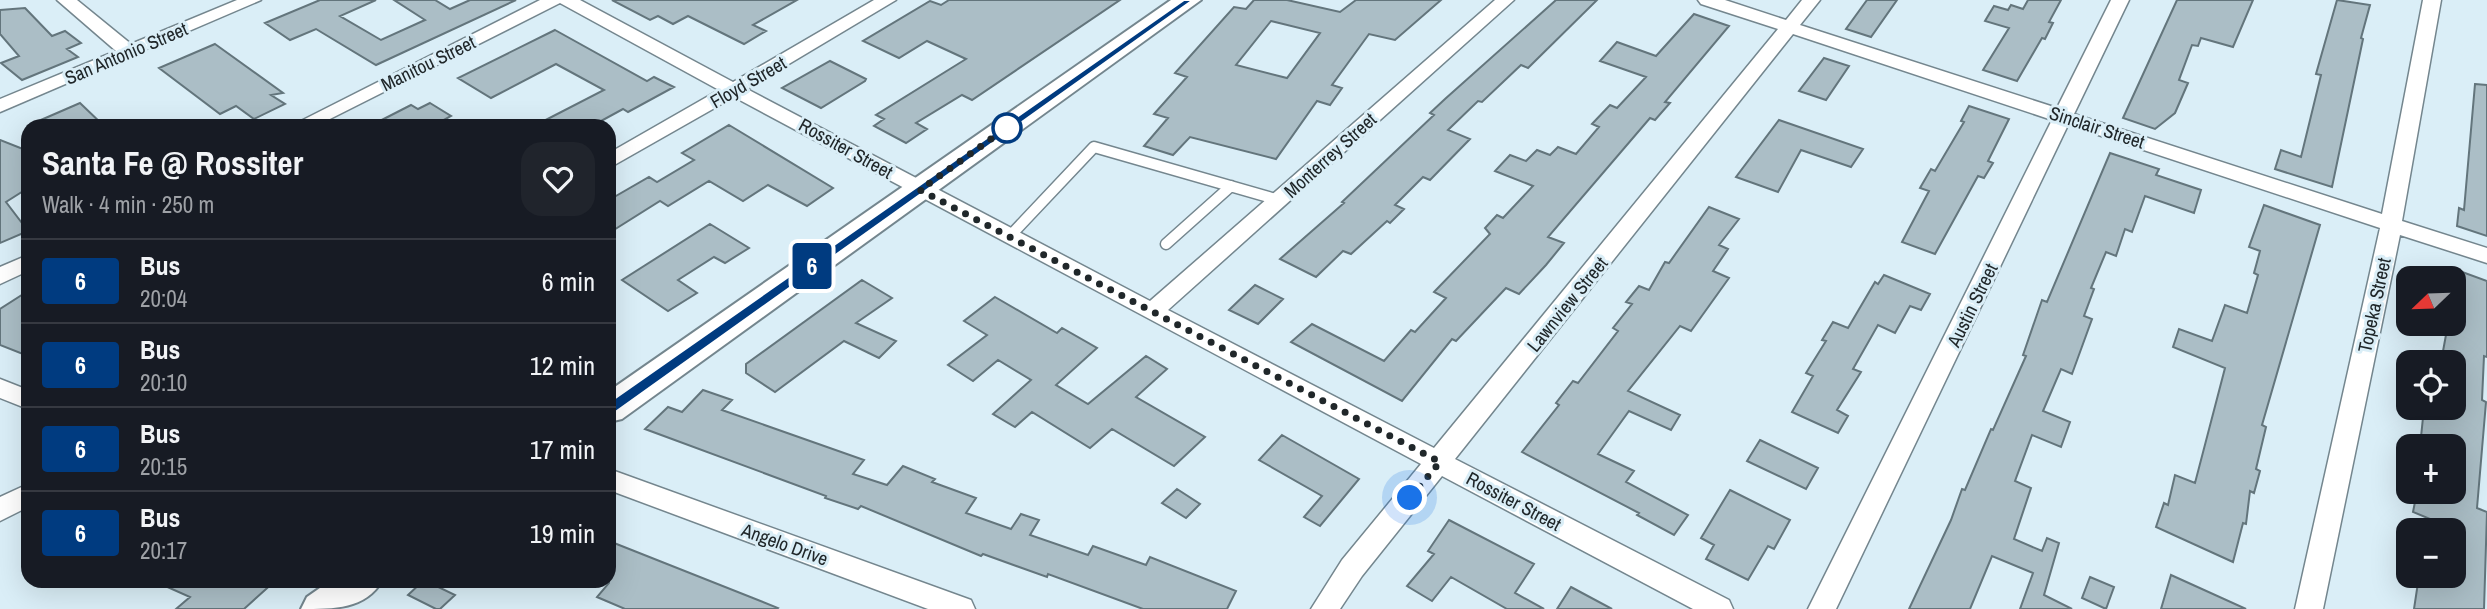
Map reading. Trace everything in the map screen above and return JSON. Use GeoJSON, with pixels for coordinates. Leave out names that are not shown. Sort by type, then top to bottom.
{"type":"FeatureCollection","features":[{"type":"Feature","properties":{"kind":"main road"},"geometry":{"type":"LineString","coordinates":[[616,405],[1188,0]]}},
{"type":"Feature","properties":{"kind":"main road"},"geometry":{"type":"LineString","coordinates":[[322,609],[352,588]]}},
{"type":"Feature","properties":{"kind":"street"},"geometry":{"type":"LineString","coordinates":[[66,0],[129,52]]}},
{"type":"Feature","properties":{"kind":"street","name":"San Antonio Street"},"geometry":{"type":"LineString","coordinates":[[0,107],[252,0]]}},
{"type":"Feature","properties":{"kind":"street","name":"Manitou Street"},"geometry":{"type":"LineString","coordinates":[[315,119],[554,0]]}},
{"type":"Feature","properties":{"kind":"street","name":"Rossiter Street"},"geometry":{"type":"LineString","coordinates":[[567,0],[737,89],[920,190],[1154,310],[1719,609]]}},
{"type":"Feature","properties":{"kind":"street","name":"Floyd Street"},"geometry":{"type":"LineString","coordinates":[[616,158],[887,0]]}},
{"type":"Feature","properties":{"kind":"street","name":"Monterrey Street"},"geometry":{"type":"LineString","coordinates":[[1154,310],[1505,0]]}},
{"type":"Feature","properties":{"kind":"street","name":"Sinclair Street"},"geometry":{"type":"LineString","coordinates":[[1707,0],[2487,256]]}},
{"type":"Feature","properties":{"kind":"street","name":"Lawnview Street"},"geometry":{"type":"LineString","coordinates":[[1325,609],[1352,568],[1811,0]]}},
{"type":"Feature","properties":{"kind":"street","name":"Austin Street"},"geometry":{"type":"LineString","coordinates":[[1822,609],[2120,0]]}},
{"type":"Feature","properties":{"kind":"street","name":"Topeka Street"},"geometry":{"type":"LineString","coordinates":[[2309,609],[2391,225],[2432,0]]}},
{"type":"Feature","properties":{"kind":"street"},"geometry":{"type":"LineString","coordinates":[[0,276],[21,266]]}},
{"type":"Feature","properties":{"kind":"street"},"geometry":{"type":"LineString","coordinates":[[0,388],[21,397]]}},
{"type":"Feature","properties":{"kind":"street","name":"Angelo Drive"},"geometry":{"type":"LineString","coordinates":[[616,482],[961,609]]}},
{"type":"Feature","properties":{"kind":"street"},"geometry":{"type":"LineString","coordinates":[[0,510],[21,498]]}},
{"type":"Feature","properties":{"kind":"lane"},"geometry":{"type":"LineString","coordinates":[[1010,236],[1094,147],[1279,200]]}},
{"type":"Feature","properties":{"kind":"lane"},"geometry":{"type":"LineString","coordinates":[[1166,244],[1231,186]]}},
{"type":"Feature","properties":{"kind":"building"},"geometry":{"type":"Polygon","coordinates":[[[320,0],[376,0],[340,16],[381,40],[425,20],[394,0],[435,0],[450,9],[470,0],[516,0],[376,65],[316,29],[290,40],[265,23],[320,0]]]}},
{"type":"Feature","properties":{"kind":"building"},"geometry":{"type":"Polygon","coordinates":[[[612,0],[797,0],[753,25],[766,31],[744,44],[688,16],[673,24],[658,16],[650,20],[612,0]]]}},
{"type":"Feature","properties":{"kind":"building"},"geometry":{"type":"Polygon","coordinates":[[[949,0],[1120,0],[972,100],[962,95],[916,123],[927,129],[906,143],[874,126],[884,119],[876,115],[966,59],[927,41],[899,58],[863,41],[930,1],[941,5],[949,0]]]}},
{"type":"Feature","properties":{"kind":"building"},"geometry":{"type":"Polygon","coordinates":[[[1254,0],[1287,0],[1340,12],[1356,0],[1441,0],[1395,40],[1369,34],[1332,85],[1342,88],[1330,105],[1317,101],[1276,159],[1190,137],[1173,155],[1144,146],[1168,118],[1154,114],[1187,77],[1175,73],[1234,7],[1246,9],[1254,0]],[[1271,21],[1236,65],[1287,78],[1320,33],[1271,21]]]}},
{"type":"Feature","properties":{"kind":"building"},"geometry":{"type":"Polygon","coordinates":[[[1556,0],[1597,0],[1528,68],[1521,65],[1448,130],[1470,139],[1430,180],[1423,177],[1395,205],[1404,209],[1390,223],[1387,221],[1351,254],[1343,251],[1316,277],[1280,259],[1344,203],[1342,202],[1434,115],[1430,113],[1556,0]]]}},
{"type":"Feature","properties":{"kind":"building"},"geometry":{"type":"Polygon","coordinates":[[[1867,0],[1897,0],[1871,37],[1846,29],[1867,0]]]}},
{"type":"Feature","properties":{"kind":"building"},"geometry":{"type":"Polygon","coordinates":[[[2028,0],[2061,0],[2049,22],[2053,23],[2045,39],[2042,38],[2017,81],[1983,70],[2009,28],[1985,21],[1994,6],[2008,10],[2011,5],[2023,9],[2028,0]]]}},
{"type":"Feature","properties":{"kind":"building"},"geometry":{"type":"Polygon","coordinates":[[[2177,0],[2253,0],[2233,47],[2201,38],[2198,46],[2192,45],[2179,80],[2188,83],[2175,113],[2155,129],[2123,118],[2177,0]]]}},
{"type":"Feature","properties":{"kind":"building"},"geometry":{"type":"Polygon","coordinates":[[[2337,0],[2370,5],[2332,187],[2275,169],[2281,150],[2301,157],[2321,75],[2316,74],[2337,0]]]}},
{"type":"Feature","properties":{"kind":"building"},"geometry":{"type":"Polygon","coordinates":[[[25,8],[52,36],[65,31],[81,43],[67,49],[78,57],[22,80],[1,63],[19,56],[0,34],[0,10],[25,8]]]}},
{"type":"Feature","properties":{"kind":"building"},"geometry":{"type":"Polygon","coordinates":[[[1694,14],[1729,26],[1665,102],[1670,103],[1655,120],[1650,118],[1548,237],[1564,243],[1546,265],[1519,294],[1506,288],[1456,341],[1452,339],[1402,401],[1291,342],[1312,324],[1384,361],[1411,330],[1415,332],[1446,298],[1434,292],[1490,234],[1485,228],[1497,215],[1503,218],[1533,186],[1495,171],[1510,155],[1526,161],[1537,150],[1550,155],[1558,147],[1576,154],[1599,127],[1592,124],[1610,105],[1617,108],[1646,77],[1600,61],[1617,42],[1656,56],[1694,14]]]}},
{"type":"Feature","properties":{"kind":"building"},"geometry":{"type":"Polygon","coordinates":[[[555,30],[647,81],[654,77],[674,87],[628,112],[623,109],[605,119],[548,119],[604,90],[556,64],[491,98],[458,78],[555,30]]]}},
{"type":"Feature","properties":{"kind":"building"},"geometry":{"type":"Polygon","coordinates":[[[215,44],[283,93],[271,95],[285,104],[254,119],[236,106],[220,114],[159,68],[215,44]]]}},
{"type":"Feature","properties":{"kind":"building"},"geometry":{"type":"Polygon","coordinates":[[[1824,58],[1849,66],[1826,100],[1799,91],[1824,58]]]}},
{"type":"Feature","properties":{"kind":"building"},"geometry":{"type":"Polygon","coordinates":[[[830,61],[866,79],[865,81],[821,108],[782,88],[830,61]]]}},
{"type":"Feature","properties":{"kind":"building"},"geometry":{"type":"Polygon","coordinates":[[[2475,84],[2487,85],[2487,236],[2457,226],[2459,208],[2464,210],[2475,84]]]}},
{"type":"Feature","properties":{"kind":"building"},"geometry":{"type":"Polygon","coordinates":[[[80,103],[97,119],[43,119],[80,103]]]}},
{"type":"Feature","properties":{"kind":"building"},"geometry":{"type":"Polygon","coordinates":[[[430,103],[451,116],[446,119],[384,119],[411,105],[418,109],[430,103]]]}},
{"type":"Feature","properties":{"kind":"building"},"geometry":{"type":"Polygon","coordinates":[[[1969,106],[2009,119],[1988,161],[1993,163],[1984,178],[1978,176],[1935,254],[1902,242],[1929,191],[1920,188],[1931,169],[1935,171],[1964,122],[1961,121],[1969,106]]]}},
{"type":"Feature","properties":{"kind":"building"},"geometry":{"type":"Polygon","coordinates":[[[1779,120],[1863,149],[1851,167],[1801,150],[1778,192],[1736,177],[1779,120]]]}},
{"type":"Feature","properties":{"kind":"building"},"geometry":{"type":"Polygon","coordinates":[[[729,125],[833,188],[807,206],[768,185],[743,201],[709,181],[668,206],[660,201],[616,229],[616,196],[649,177],[657,182],[694,160],[682,153],[729,125]]]}},
{"type":"Feature","properties":{"kind":"building"},"geometry":{"type":"Polygon","coordinates":[[[0,140],[21,148],[21,192],[6,202],[21,222],[21,234],[0,243],[0,140]]]}},
{"type":"Feature","properties":{"kind":"building"},"geometry":{"type":"Polygon","coordinates":[[[2110,153],[2159,169],[2156,175],[2201,190],[2194,213],[2145,196],[2132,232],[2125,229],[2116,256],[2106,252],[2091,288],[2094,289],[2084,316],[2092,319],[2072,374],[2061,369],[2043,411],[2070,422],[2061,447],[2032,435],[2015,481],[2031,488],[2014,539],[2042,551],[2047,538],[2059,543],[2044,595],[2072,609],[2020,609],[2033,573],[1992,556],[1970,609],[1909,609],[1951,520],[1962,489],[1965,490],[2026,356],[2023,355],[2042,300],[2047,302],[2110,153]]]}},
{"type":"Feature","properties":{"kind":"building"},"geometry":{"type":"Polygon","coordinates":[[[2264,205],[2320,225],[2262,425],[2266,427],[2256,469],[2260,471],[2254,493],[2250,491],[2246,524],[2243,523],[2233,562],[2156,527],[2164,503],[2168,505],[2175,475],[2195,483],[2225,368],[2173,347],[2179,329],[2212,341],[2225,305],[2247,313],[2258,275],[2254,273],[2260,251],[2249,247],[2264,205]]]}},
{"type":"Feature","properties":{"kind":"building"},"geometry":{"type":"Polygon","coordinates":[[[1709,207],[1739,219],[1719,245],[1728,249],[1713,271],[1729,278],[1691,331],[1680,326],[1628,391],[1680,415],[1671,430],[1629,411],[1598,454],[1634,471],[1626,482],[1688,515],[1674,535],[1637,515],[1639,513],[1522,452],[1559,405],[1556,403],[1573,381],[1578,383],[1618,331],[1613,328],[1632,304],[1626,302],[1639,286],[1649,290],[1665,262],[1669,263],[1709,207]]]}},
{"type":"Feature","properties":{"kind":"building"},"geometry":{"type":"Polygon","coordinates":[[[710,224],[749,248],[725,263],[714,257],[678,280],[697,293],[668,311],[622,280],[710,224]]]}},
{"type":"Feature","properties":{"kind":"building"},"geometry":{"type":"Polygon","coordinates":[[[2466,273],[2487,281],[2487,357],[2484,356],[2482,400],[2486,402],[2477,508],[2487,512],[2484,609],[2414,609],[2417,588],[2466,588],[2466,518],[2427,518],[2413,512],[2415,504],[2466,504],[2466,434],[2421,434],[2423,420],[2466,420],[2466,350],[2443,350],[2446,336],[2466,336],[2466,273]]]}},
{"type":"Feature","properties":{"kind":"building"},"geometry":{"type":"Polygon","coordinates":[[[1884,275],[1930,294],[1921,310],[1910,306],[1895,333],[1878,325],[1853,369],[1861,372],[1837,410],[1848,416],[1838,433],[1792,412],[1813,376],[1806,373],[1826,341],[1822,340],[1833,322],[1848,328],[1875,282],[1878,284],[1884,275]]]}},
{"type":"Feature","properties":{"kind":"building"},"geometry":{"type":"Polygon","coordinates":[[[862,280],[892,298],[856,323],[896,341],[879,358],[844,341],[775,392],[746,373],[746,364],[862,280]]]}},
{"type":"Feature","properties":{"kind":"building"},"geometry":{"type":"Polygon","coordinates":[[[1255,285],[1283,299],[1258,324],[1229,310],[1255,285]]]}},
{"type":"Feature","properties":{"kind":"building"},"geometry":{"type":"Polygon","coordinates":[[[21,296],[21,353],[0,345],[0,309],[21,296]]]}},
{"type":"Feature","properties":{"kind":"building"},"geometry":{"type":"Polygon","coordinates":[[[995,297],[1057,333],[1062,328],[1097,348],[1056,385],[1088,404],[1146,356],[1167,369],[1136,397],[1205,437],[1174,466],[1112,429],[1090,448],[1032,412],[1015,427],[993,414],[1031,380],[998,360],[973,381],[948,365],[987,335],[964,321],[995,297]]]}},
{"type":"Feature","properties":{"kind":"building"},"geometry":{"type":"Polygon","coordinates":[[[703,390],[732,400],[722,410],[864,460],[853,474],[887,485],[903,466],[935,479],[932,482],[976,498],[966,513],[1011,529],[1021,514],[1039,520],[1030,535],[1088,555],[1093,546],[1146,565],[1150,557],[1236,591],[1227,609],[1143,609],[1048,574],[1047,577],[983,554],[981,556],[861,506],[858,509],[825,498],[826,496],[645,429],[668,407],[682,412],[703,390]]]}},
{"type":"Feature","properties":{"kind":"building"},"geometry":{"type":"Polygon","coordinates":[[[1282,435],[1359,479],[1320,526],[1304,517],[1322,496],[1259,460],[1282,435]]]}},
{"type":"Feature","properties":{"kind":"building"},"geometry":{"type":"Polygon","coordinates":[[[1760,440],[1818,468],[1806,489],[1747,461],[1760,440]]]}},
{"type":"Feature","properties":{"kind":"building"},"geometry":{"type":"Polygon","coordinates":[[[1177,489],[1200,504],[1186,518],[1162,503],[1177,489]]]}},
{"type":"Feature","properties":{"kind":"building"},"geometry":{"type":"Polygon","coordinates":[[[1730,490],[1790,520],[1774,549],[1768,546],[1748,580],[1706,559],[1714,545],[1701,538],[1730,490]]]}},
{"type":"Feature","properties":{"kind":"building"},"geometry":{"type":"Polygon","coordinates":[[[1449,520],[1534,564],[1515,593],[1544,609],[1507,609],[1451,577],[1432,601],[1407,586],[1434,554],[1428,551],[1449,520]]]}},
{"type":"Feature","properties":{"kind":"building"},"geometry":{"type":"Polygon","coordinates":[[[616,544],[778,608],[625,609],[597,597],[605,588],[616,588],[616,544]]]}},
{"type":"Feature","properties":{"kind":"building"},"geometry":{"type":"Polygon","coordinates":[[[2171,575],[2246,609],[2161,609],[2171,575]]]}},
{"type":"Feature","properties":{"kind":"building"},"geometry":{"type":"Polygon","coordinates":[[[2090,577],[2114,587],[2106,609],[2082,598],[2090,577]]]}},
{"type":"Feature","properties":{"kind":"building"},"geometry":{"type":"Polygon","coordinates":[[[1571,587],[1612,609],[1557,609],[1571,587]]]}},
{"type":"Feature","properties":{"kind":"building"},"geometry":{"type":"Polygon","coordinates":[[[170,588],[267,588],[244,609],[176,609],[190,597],[170,588]]]}},
{"type":"Feature","properties":{"kind":"building"},"geometry":{"type":"Polygon","coordinates":[[[416,588],[440,588],[455,595],[440,609],[436,609],[408,595],[416,588]]]}},
{"type":"Feature","properties":{"kind":"bus line","name":"6"},"geometry":{"type":"LineString","coordinates":[[616,404],[1188,0]]}},
{"type":"Feature","properties":{"kind":"route"},"geometry":{"type":"LineString","coordinates":[[1007,128],[1009,126],[920,190],[1154,310],[1440,462],[1410,498]]}}]}
